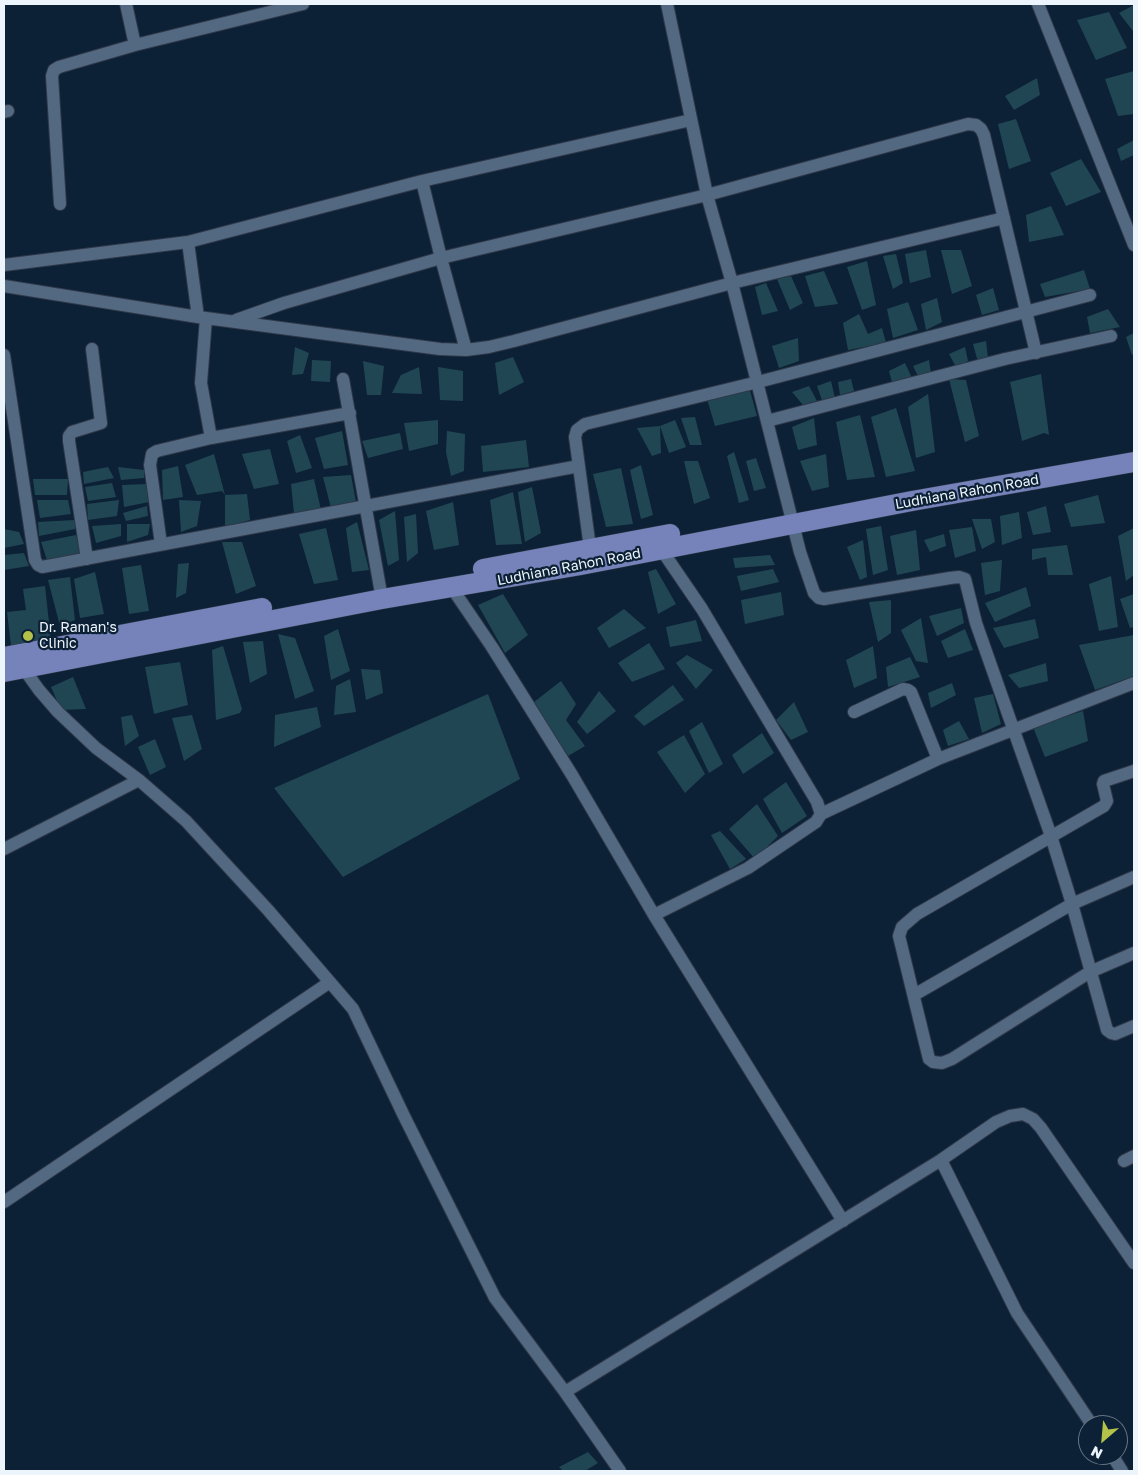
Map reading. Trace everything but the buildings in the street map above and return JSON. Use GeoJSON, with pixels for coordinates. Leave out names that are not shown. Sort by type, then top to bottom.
{"type":"FeatureCollection","features":[{"type":"Feature","properties":{"kind":"main road","name":"Ludhiana Rahon Road"},"geometry":{"type":"LineString","coordinates":[[381,593],[452,588],[661,549],[910,488],[1134,449]]}},
{"type":"Feature","properties":{"kind":"main road","name":"Ludhiana Rahon Road"},"geometry":{"type":"LineString","coordinates":[[4,672],[16,660],[381,593],[450,576],[590,548],[912,501],[1134,462]]}},
{"type":"Feature","properties":{"kind":"street"},"geometry":{"type":"LineString","coordinates":[[126,4],[135,45]]}},
{"type":"Feature","properties":{"kind":"street"},"geometry":{"type":"LineString","coordinates":[[60,204],[52,76],[54,70],[135,45],[299,4]]}},
{"type":"Feature","properties":{"kind":"street"},"geometry":{"type":"LineString","coordinates":[[667,4],[707,195],[758,382],[800,552],[814,593],[819,598],[824,599],[950,578],[959,577],[965,579],[976,623],[1014,729],[1072,904],[1107,1030],[1115,1034],[1134,1026]]}},
{"type":"Feature","properties":{"kind":"street"},"geometry":{"type":"LineString","coordinates":[[1038,4],[1134,245]]}},
{"type":"Feature","properties":{"kind":"street"},"geometry":{"type":"LineString","coordinates":[[4,265],[188,242],[422,181],[691,120]]}},
{"type":"Feature","properties":{"kind":"street"},"geometry":{"type":"LineString","coordinates":[[233,321],[284,302],[441,258],[707,195],[968,124],[976,125],[984,135],[1036,353]]}},
{"type":"Feature","properties":{"kind":"street"},"geometry":{"type":"LineString","coordinates":[[422,181],[466,350]]}},
{"type":"Feature","properties":{"kind":"street"},"geometry":{"type":"LineString","coordinates":[[4,286],[202,317],[440,349],[466,350],[490,347],[732,283],[1004,218]]}},
{"type":"Feature","properties":{"kind":"street"},"geometry":{"type":"LineString","coordinates":[[188,242],[202,317],[201,383],[211,438]]}},
{"type":"Feature","properties":{"kind":"street"},"geometry":{"type":"LineString","coordinates":[[590,548],[575,438],[577,430],[584,424],[758,382],[1090,295]]}},
{"type":"Feature","properties":{"kind":"street"},"geometry":{"type":"LineString","coordinates":[[767,421],[1111,336]]}},
{"type":"Feature","properties":{"kind":"street"},"geometry":{"type":"LineString","coordinates":[[87,559],[69,436],[72,432],[101,422],[92,349]]}},
{"type":"Feature","properties":{"kind":"street"},"geometry":{"type":"LineString","coordinates":[[4,355],[35,560],[38,565],[46,567],[579,466]]}},
{"type":"Feature","properties":{"kind":"street"},"geometry":{"type":"LineString","coordinates":[[343,379],[381,593]]}},
{"type":"Feature","properties":{"kind":"street"},"geometry":{"type":"LineString","coordinates":[[161,544],[150,465],[152,454],[157,450],[211,438],[350,413]]}},
{"type":"Feature","properties":{"kind":"street"},"geometry":{"type":"LineString","coordinates":[[661,549],[702,609],[817,802],[821,814]]}},
{"type":"Feature","properties":{"kind":"street"},"geometry":{"type":"LineString","coordinates":[[452,588],[492,647],[567,767],[654,915],[843,1221]]}},
{"type":"Feature","properties":{"kind":"street"},"geometry":{"type":"LineString","coordinates":[[16,660],[58,712],[96,748],[139,780],[186,821],[268,910],[353,1009],[495,1298],[565,1392],[620,1471]]}},
{"type":"Feature","properties":{"kind":"street"},"geometry":{"type":"LineString","coordinates":[[654,915],[748,868],[816,822],[821,814],[938,759],[1134,683]]}},
{"type":"Feature","properties":{"kind":"street"},"geometry":{"type":"LineString","coordinates":[[854,712],[903,689],[908,690],[911,692],[938,759]]}},
{"type":"Feature","properties":{"kind":"street"},"geometry":{"type":"LineString","coordinates":[[1134,771],[1104,781],[1106,800],[1104,806],[917,914],[902,927],[899,936],[929,1059],[933,1062],[942,1063],[952,1059],[1090,972],[1134,953]]}},
{"type":"Feature","properties":{"kind":"street"},"geometry":{"type":"LineString","coordinates":[[4,849],[139,780]]}},
{"type":"Feature","properties":{"kind":"street"},"geometry":{"type":"LineString","coordinates":[[914,995],[1072,904],[1134,877]]}},
{"type":"Feature","properties":{"kind":"street"},"geometry":{"type":"LineString","coordinates":[[4,1202],[330,982]]}},
{"type":"Feature","properties":{"kind":"street"},"geometry":{"type":"LineString","coordinates":[[565,1392],[941,1160],[996,1122],[1010,1116],[1023,1114],[1041,1128],[1134,1263]]}},
{"type":"Feature","properties":{"kind":"street"},"geometry":{"type":"LineString","coordinates":[[941,1160],[1017,1313],[1085,1415]]}},
{"type":"Feature","properties":{"kind":"place","name":"Dr. Raman's Clinic"},"geometry":{"type":"Point","coordinates":[28,636]}}]}
